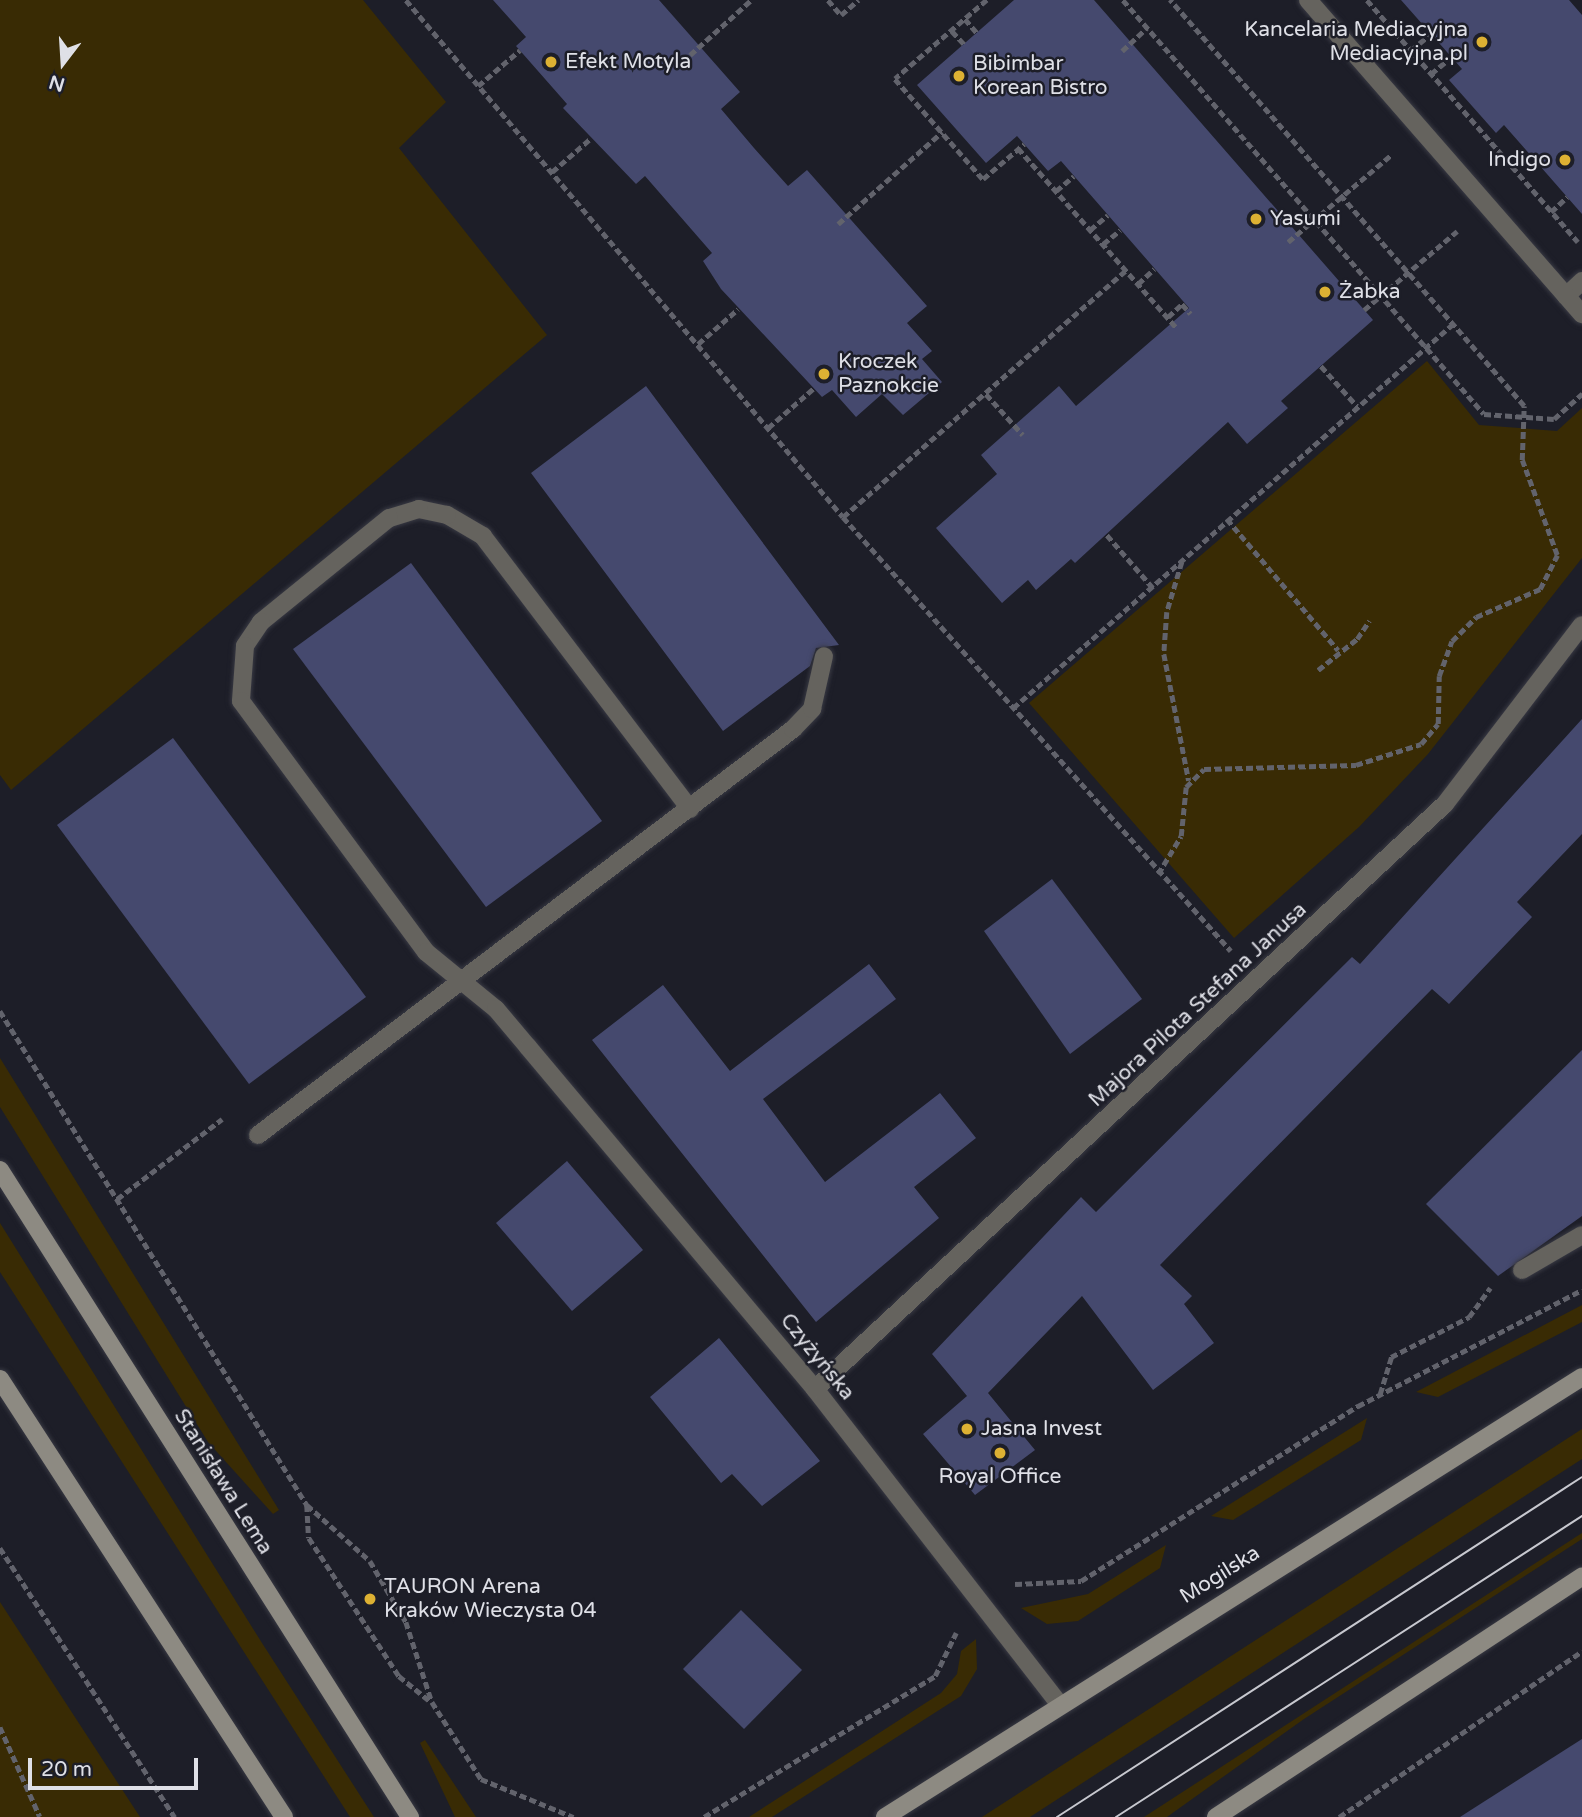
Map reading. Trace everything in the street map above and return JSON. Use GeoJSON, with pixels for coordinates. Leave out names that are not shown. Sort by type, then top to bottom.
{"type":"FeatureCollection","features":[{"type":"Feature","properties":{"kind":"main road","name":"Stanisława Lema"},"geometry":{"type":"LineString","coordinates":[[0,1170],[410,1817]]}},
{"type":"Feature","properties":{"kind":"main road","name":"Mogilska"},"geometry":{"type":"LineString","coordinates":[[885,1817],[1582,1377]]}},
{"type":"Feature","properties":{"kind":"main road"},"geometry":{"type":"LineString","coordinates":[[0,1379],[284,1817]]}},
{"type":"Feature","properties":{"kind":"main road"},"geometry":{"type":"LineString","coordinates":[[1216,1817],[1582,1577]]}},
{"type":"Feature","properties":{"kind":"street"},"geometry":{"type":"LineString","coordinates":[[1308,0],[1582,314]]}},
{"type":"Feature","properties":{"kind":"street"},"geometry":{"type":"LineString","coordinates":[[1566,296],[1582,281]]}},
{"type":"Feature","properties":{"kind":"street","name":"Czyżyńska"},"geometry":{"type":"LineString","coordinates":[[690,809],[483,536],[434,510],[389,518],[261,622],[245,646],[237,687],[263,736],[426,952],[463,983],[528,1047],[815,1389],[1060,1705]]}},
{"type":"Feature","properties":{"kind":"street","name":"Majora Pilota Stefana Janusa"},"geometry":{"type":"LineString","coordinates":[[815,1389],[1445,804],[1582,625]]}},
{"type":"Feature","properties":{"kind":"street"},"geometry":{"type":"LineString","coordinates":[[258,1135],[463,983],[690,809],[812,709],[824,656]]}},
{"type":"Feature","properties":{"kind":"street"},"geometry":{"type":"LineString","coordinates":[[1522,1270],[1582,1235]]}},
{"type":"Feature","properties":{"kind":"path"},"geometry":{"type":"LineString","coordinates":[[406,0],[843,517],[1158,874],[1235,957]]}},
{"type":"Feature","properties":{"kind":"path"},"geometry":{"type":"LineString","coordinates":[[690,55],[751,0]]}},
{"type":"Feature","properties":{"kind":"path"},"geometry":{"type":"LineString","coordinates":[[828,0],[841,15],[858,0]]}},
{"type":"Feature","properties":{"kind":"path"},"geometry":{"type":"LineString","coordinates":[[987,0],[895,79],[984,179],[1024,144]]}},
{"type":"Feature","properties":{"kind":"path"},"geometry":{"type":"LineString","coordinates":[[1123,0],[1484,415],[1554,419],[1582,394]]}},
{"type":"Feature","properties":{"kind":"path"},"geometry":{"type":"LineString","coordinates":[[1170,0],[1524,406],[1521,460],[1553,535],[1556,564],[1540,589],[1476,617],[1452,640],[1439,676],[1435,731],[1410,750],[1371,762],[1216,765],[1189,781]]}},
{"type":"Feature","properties":{"kind":"path"},"geometry":{"type":"LineString","coordinates":[[1367,0],[1582,247]]}},
{"type":"Feature","properties":{"kind":"path"},"geometry":{"type":"LineString","coordinates":[[965,19],[977,33]]}},
{"type":"Feature","properties":{"kind":"path"},"geometry":{"type":"LineString","coordinates":[[1122,51],[1147,28]]}},
{"type":"Feature","properties":{"kind":"path"},"geometry":{"type":"LineString","coordinates":[[952,31],[964,44]]}},
{"type":"Feature","properties":{"kind":"path"},"geometry":{"type":"LineString","coordinates":[[1411,50],[1431,34]]}},
{"type":"Feature","properties":{"kind":"path"},"geometry":{"type":"LineString","coordinates":[[478,86],[520,50]]}},
{"type":"Feature","properties":{"kind":"path"},"geometry":{"type":"LineString","coordinates":[[1431,74],[1451,57]]}},
{"type":"Feature","properties":{"kind":"path"},"geometry":{"type":"LineString","coordinates":[[1466,114],[1473,107]]}},
{"type":"Feature","properties":{"kind":"path"},"geometry":{"type":"LineString","coordinates":[[1287,242],[1421,130]]}},
{"type":"Feature","properties":{"kind":"path"},"geometry":{"type":"LineString","coordinates":[[838,224],[942,132]]}},
{"type":"Feature","properties":{"kind":"path"},"geometry":{"type":"LineString","coordinates":[[552,172],[590,139]]}},
{"type":"Feature","properties":{"kind":"path"},"geometry":{"type":"LineString","coordinates":[[1018,148],[1176,327]]}},
{"type":"Feature","properties":{"kind":"path"},"geometry":{"type":"LineString","coordinates":[[1056,191],[1074,176]]}},
{"type":"Feature","properties":{"kind":"path"},"geometry":{"type":"LineString","coordinates":[[1551,212],[1567,197]]}},
{"type":"Feature","properties":{"kind":"path"},"geometry":{"type":"LineString","coordinates":[[1364,310],[1487,205]]}},
{"type":"Feature","properties":{"kind":"path"},"geometry":{"type":"LineString","coordinates":[[1090,230],[1108,215]]}},
{"type":"Feature","properties":{"kind":"path"},"geometry":{"type":"LineString","coordinates":[[1103,244],[1120,230]]}},
{"type":"Feature","properties":{"kind":"path"},"geometry":{"type":"LineString","coordinates":[[1138,284],[1154,269]]}},
{"type":"Feature","properties":{"kind":"path"},"geometry":{"type":"LineString","coordinates":[[843,517],[1126,270]]}},
{"type":"Feature","properties":{"kind":"path"},"geometry":{"type":"LineString","coordinates":[[1168,317],[1182,304],[1191,314]]}},
{"type":"Feature","properties":{"kind":"path"},"geometry":{"type":"LineString","coordinates":[[698,344],[738,309]]}},
{"type":"Feature","properties":{"kind":"path"},"geometry":{"type":"LineString","coordinates":[[1013,708],[1453,324]]}},
{"type":"Feature","properties":{"kind":"path"},"geometry":{"type":"LineString","coordinates":[[1321,366],[1357,406]]}},
{"type":"Feature","properties":{"kind":"path"},"geometry":{"type":"LineString","coordinates":[[768,428],[814,388]]}},
{"type":"Feature","properties":{"kind":"path"},"geometry":{"type":"LineString","coordinates":[[986,394],[1023,435]]}},
{"type":"Feature","properties":{"kind":"path"},"geometry":{"type":"LineString","coordinates":[[1227,519],[1338,650]]}},
{"type":"Feature","properties":{"kind":"path"},"geometry":{"type":"LineString","coordinates":[[1107,535],[1153,588]]}},
{"type":"Feature","properties":{"kind":"path"},"geometry":{"type":"LineString","coordinates":[[1158,874],[1181,836],[1189,781],[1164,639],[1182,561]]}},
{"type":"Feature","properties":{"kind":"path"},"geometry":{"type":"LineString","coordinates":[[1318,670],[1369,621]]}},
{"type":"Feature","properties":{"kind":"path"},"geometry":{"type":"LineString","coordinates":[[0,1011],[307,1505],[370,1561],[407,1622],[432,1702],[481,1780],[573,1817]]}},
{"type":"Feature","properties":{"kind":"path"},"geometry":{"type":"LineString","coordinates":[[117,1199],[222,1119]]}},
{"type":"Feature","properties":{"kind":"path"},"geometry":{"type":"LineString","coordinates":[[1380,1395],[1391,1357],[1469,1317],[1490,1287],[1522,1270]]}},
{"type":"Feature","properties":{"kind":"path"},"geometry":{"type":"LineString","coordinates":[[1010,1584],[1081,1581],[1380,1395],[1582,1290]]}},
{"type":"Feature","properties":{"kind":"path"},"geometry":{"type":"LineString","coordinates":[[307,1505],[309,1538],[399,1676],[432,1702]]}},
{"type":"Feature","properties":{"kind":"path"},"geometry":{"type":"LineString","coordinates":[[1,1552],[176,1817]]}},
{"type":"Feature","properties":{"kind":"path"},"geometry":{"type":"LineString","coordinates":[[704,1817],[935,1675],[962,1619]]}},
{"type":"Feature","properties":{"kind":"path"},"geometry":{"type":"LineString","coordinates":[[1339,1817],[1582,1651]]}},
{"type":"Feature","properties":{"kind":"path"},"geometry":{"type":"LineString","coordinates":[[0,1727],[40,1817]]}},
{"type":"Feature","properties":{"kind":"shaded area"},"geometry":{"type":"Polygon","coordinates":[[[0,0],[363,0],[446,102],[399,148],[547,335],[11,790],[0,775],[0,0]]]}},
{"type":"Feature","properties":{"kind":"shaded area"},"geometry":{"type":"Polygon","coordinates":[[[1427,361],[1479,425],[1557,431],[1582,408],[1582,558],[1428,754],[1359,827],[1234,938],[1029,703],[1427,361]]]}},
{"type":"Feature","properties":{"kind":"shaded area"},"geometry":{"type":"Polygon","coordinates":[[[0,1058],[279,1510],[273,1514],[208,1442],[0,1107],[0,1058]]]}},
{"type":"Feature","properties":{"kind":"shaded area"},"geometry":{"type":"Polygon","coordinates":[[[0,1223],[374,1817],[350,1817],[0,1272],[0,1223]]]}},
{"type":"Feature","properties":{"kind":"shaded area"},"geometry":{"type":"Polygon","coordinates":[[[1582,1305],[1582,1322],[1438,1397],[1416,1392],[1582,1305]]]}},
{"type":"Feature","properties":{"kind":"shaded area"},"geometry":{"type":"Polygon","coordinates":[[[1367,1418],[1361,1440],[1233,1520],[1211,1516],[1367,1418]]]}},
{"type":"Feature","properties":{"kind":"shaded area"},"geometry":{"type":"Polygon","coordinates":[[[1582,1429],[1582,1459],[1030,1817],[982,1817],[1582,1429]]]}},
{"type":"Feature","properties":{"kind":"shaded area"},"geometry":{"type":"Polygon","coordinates":[[[1582,1533],[1582,1539],[1304,1719],[1167,1817],[1144,1817],[1582,1533]]]}},
{"type":"Feature","properties":{"kind":"shaded area"},"geometry":{"type":"Polygon","coordinates":[[[1166,1545],[1160,1568],[1078,1621],[1047,1624],[1021,1608],[1088,1594],[1166,1545]]]}},
{"type":"Feature","properties":{"kind":"shaded area"},"geometry":{"type":"Polygon","coordinates":[[[0,1602],[140,1817],[0,1817],[0,1602]]]}},
{"type":"Feature","properties":{"kind":"shaded area"},"geometry":{"type":"Polygon","coordinates":[[[976,1639],[977,1669],[961,1696],[772,1817],[749,1817],[941,1693],[957,1674],[961,1651],[976,1639]]]}},
{"type":"Feature","properties":{"kind":"shaded area"},"geometry":{"type":"Polygon","coordinates":[[[425,1740],[476,1817],[455,1817],[420,1743],[425,1740]]]}},
{"type":"Feature","properties":{"kind":"building"},"geometry":{"type":"Polygon","coordinates":[[[493,0],[659,0],[740,92],[721,109],[754,148],[788,186],[807,170],[927,306],[907,323],[932,351],[922,359],[942,382],[903,415],[882,394],[856,417],[832,390],[822,397],[721,289],[703,261],[712,253],[645,176],[636,184],[563,108],[567,104],[516,46],[526,37],[493,0]]]}},
{"type":"Feature","properties":{"kind":"building"},"geometry":{"type":"Polygon","coordinates":[[[1014,0],[1094,0],[1373,320],[1281,401],[1288,408],[1247,444],[1228,422],[1075,563],[1071,559],[1036,590],[1028,580],[1002,603],[936,528],[997,474],[981,455],[1059,386],[1076,406],[1189,308],[1061,161],[1048,171],[1017,136],[986,163],[917,85],[1014,0]]]}},
{"type":"Feature","properties":{"kind":"building"},"geometry":{"type":"Polygon","coordinates":[[[1401,0],[1569,0],[1582,15],[1582,214],[1504,125],[1496,133],[1449,80],[1462,69],[1401,0]]]}},
{"type":"Feature","properties":{"kind":"building"},"geometry":{"type":"Polygon","coordinates":[[[646,386],[839,645],[816,648],[810,666],[723,731],[531,473],[646,386]]]}},
{"type":"Feature","properties":{"kind":"building"},"geometry":{"type":"Polygon","coordinates":[[[411,563],[602,821],[486,907],[293,649],[411,563]]]}},
{"type":"Feature","properties":{"kind":"building"},"geometry":{"type":"Polygon","coordinates":[[[1582,719],[1582,834],[1517,902],[1532,917],[1449,1004],[1432,989],[1160,1265],[1192,1296],[1184,1304],[1214,1343],[1153,1390],[1082,1296],[988,1393],[1035,1450],[975,1495],[923,1434],[967,1396],[932,1354],[1081,1197],[1096,1212],[1352,957],[1360,964],[1582,719]]]}},
{"type":"Feature","properties":{"kind":"building"},"geometry":{"type":"Polygon","coordinates":[[[173,738],[366,997],[249,1084],[57,825],[173,738]]]}},
{"type":"Feature","properties":{"kind":"building"},"geometry":{"type":"Polygon","coordinates":[[[1052,879],[1142,999],[1070,1054],[984,931],[1052,879]]]}},
{"type":"Feature","properties":{"kind":"building"},"geometry":{"type":"Polygon","coordinates":[[[869,964],[896,999],[763,1099],[825,1182],[940,1093],[976,1138],[914,1187],[939,1218],[816,1322],[592,1040],[663,985],[730,1071],[869,964]]]}},
{"type":"Feature","properties":{"kind":"building"},"geometry":{"type":"Polygon","coordinates":[[[1582,1050],[1582,1216],[1498,1276],[1426,1204],[1582,1050]]]}},
{"type":"Feature","properties":{"kind":"building"},"geometry":{"type":"Polygon","coordinates":[[[567,1161],[643,1250],[572,1311],[496,1223],[567,1161]]]}},
{"type":"Feature","properties":{"kind":"building"},"geometry":{"type":"Polygon","coordinates":[[[719,1338],[820,1461],[762,1506],[732,1474],[721,1483],[650,1397],[719,1338]]]}},
{"type":"Feature","properties":{"kind":"building"},"geometry":{"type":"Polygon","coordinates":[[[741,1610],[802,1670],[744,1729],[683,1669],[741,1610]]]}},
{"type":"Feature","properties":{"kind":"building"},"geometry":{"type":"Polygon","coordinates":[[[1582,1739],[1582,1817],[1460,1817],[1582,1739]]]}},
{"type":"Feature","properties":{"kind":"tram line"},"geometry":{"type":"LineString","coordinates":[[1057,1817],[1582,1477]]}},
{"type":"Feature","properties":{"kind":"tram line"},"geometry":{"type":"LineString","coordinates":[[1116,1817],[1582,1516]]}},
{"type":"Feature","properties":{"kind":"place","name":"Kancelaria Mediacyjna Mediacyjna.pl"},"geometry":{"type":"Point","coordinates":[1482,42]}},
{"type":"Feature","properties":{"kind":"place","name":"Efekt Motyla"},"geometry":{"type":"Point","coordinates":[551,62]}},
{"type":"Feature","properties":{"kind":"place","name":"Bibimbar Korean Bistro"},"geometry":{"type":"Point","coordinates":[959,76]}},
{"type":"Feature","properties":{"kind":"place","name":"Indigo"},"geometry":{"type":"Point","coordinates":[1565,160]}},
{"type":"Feature","properties":{"kind":"place","name":"Yasumi"},"geometry":{"type":"Point","coordinates":[1256,219]}},
{"type":"Feature","properties":{"kind":"place","name":"Żabka"},"geometry":{"type":"Point","coordinates":[1325,292]}},
{"type":"Feature","properties":{"kind":"place","name":"Kroczek Paznokcie"},"geometry":{"type":"Point","coordinates":[824,374]}},
{"type":"Feature","properties":{"kind":"place","name":"Jasna Invest"},"geometry":{"type":"Point","coordinates":[967,1429]}},
{"type":"Feature","properties":{"kind":"place","name":"Royal Office"},"geometry":{"type":"Point","coordinates":[1000,1453]}},
{"type":"Feature","properties":{"kind":"place","name":"TAURON Arena Kraków Wieczysta 04"},"geometry":{"type":"Point","coordinates":[370,1599]}}]}
